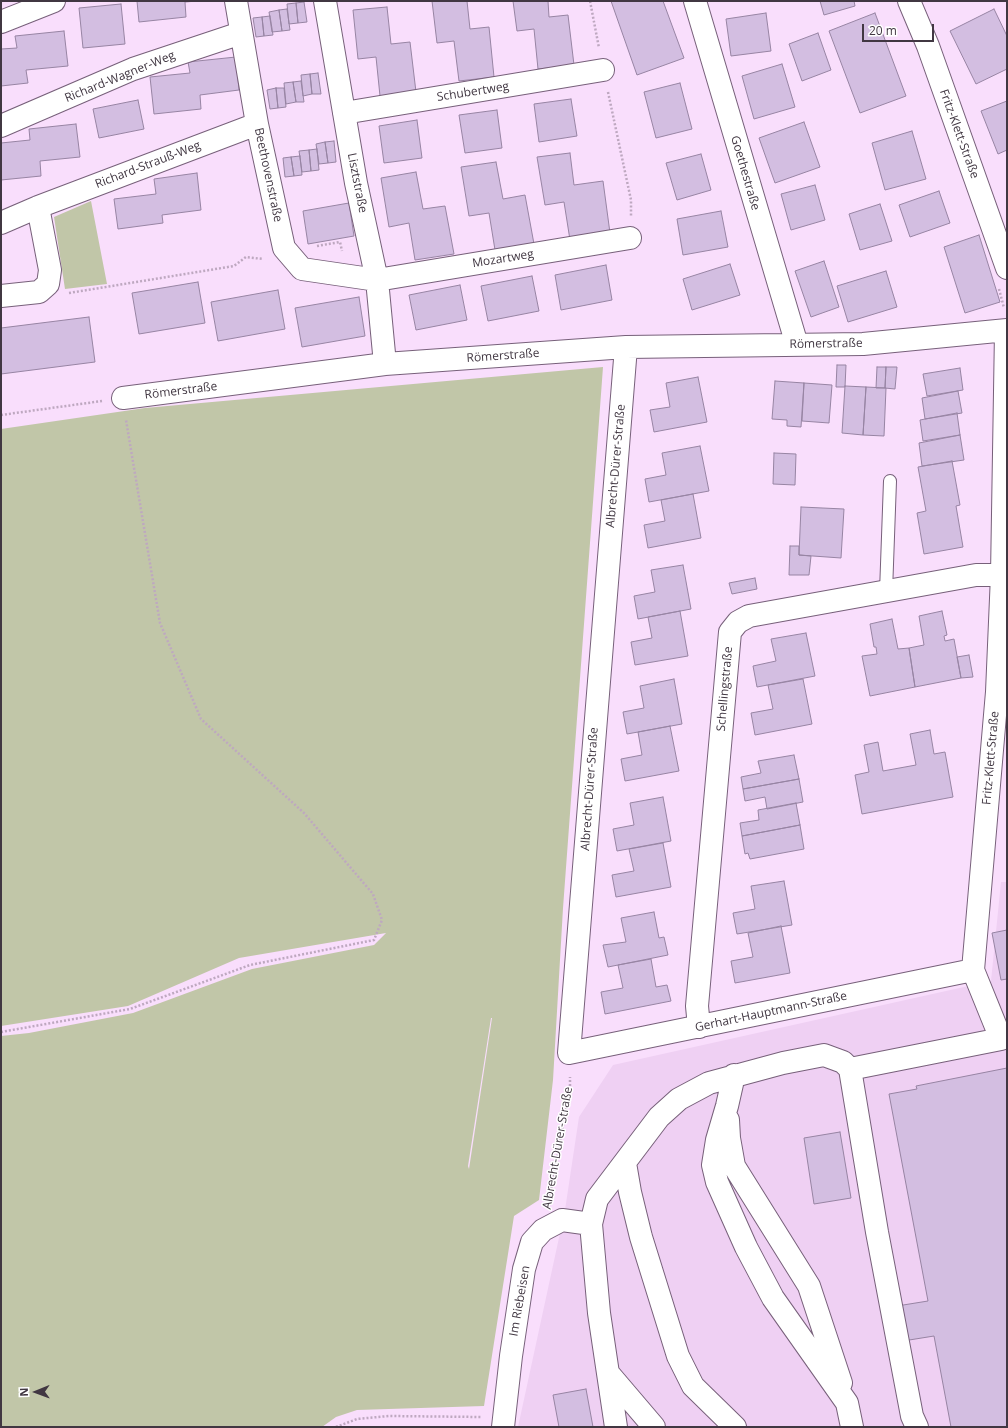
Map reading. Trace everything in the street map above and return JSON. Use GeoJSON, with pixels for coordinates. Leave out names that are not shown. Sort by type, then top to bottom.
{"type":"FeatureCollection","features":[{"type":"Feature","properties":{"kind":"street"},"geometry":{"type":"LineString","coordinates":[[1,22],[54,1]]}},
{"type":"Feature","properties":{"kind":"street","name":"Beethovenstraße"},"geometry":{"type":"LineString","coordinates":[[236,1],[257,124],[284,248],[302,269],[377,280]]}},
{"type":"Feature","properties":{"kind":"street","name":"Lisztstraße"},"geometry":{"type":"LineString","coordinates":[[325,1],[344,113],[377,280],[385,364]]}},
{"type":"Feature","properties":{"kind":"street","name":"Goethestraße"},"geometry":{"type":"LineString","coordinates":[[695,1],[797,345]]}},
{"type":"Feature","properties":{"kind":"street","name":"Fritz-Klett-Straße"},"geometry":{"type":"LineString","coordinates":[[909,1],[931,54],[1007,268]]}},
{"type":"Feature","properties":{"kind":"street","name":"Richard-Wagner-Weg"},"geometry":{"type":"LineString","coordinates":[[1,126],[133,69],[241,33]]}},
{"type":"Feature","properties":{"kind":"street","name":"Schubertweg"},"geometry":{"type":"LineString","coordinates":[[344,113],[603,70]]}},
{"type":"Feature","properties":{"kind":"street","name":"Richard-Strauß-Weg"},"geometry":{"type":"LineString","coordinates":[[1,223],[38,207],[257,124]]}},
{"type":"Feature","properties":{"kind":"street"},"geometry":{"type":"LineString","coordinates":[[1,296],[39,292],[48,284],[50,270],[38,207]]}},
{"type":"Feature","properties":{"kind":"street","name":"Mozartweg"},"geometry":{"type":"LineString","coordinates":[[377,280],[630,238]]}},
{"type":"Feature","properties":{"kind":"street","name":"Römerstraße"},"geometry":{"type":"LineString","coordinates":[[123,398],[385,364],[626,347],[864,344],[1006,331]]}},
{"type":"Feature","properties":{"kind":"street","name":"Fritz-Klett-Straße"},"geometry":{"type":"LineString","coordinates":[[973,970],[1002,691],[1002,575],[1006,331]]}},
{"type":"Feature","properties":{"kind":"street","name":"Albrecht-Dürer-Straße"},"geometry":{"type":"LineString","coordinates":[[570,1053],[626,347]]}},
{"type":"Feature","properties":{"kind":"street","name":"Schellingstraße"},"geometry":{"type":"LineString","coordinates":[[699,1027],[697,1006],[730,632],[738,622],[749,616],[976,575],[1002,575]]}},
{"type":"Feature","properties":{"kind":"street"},"geometry":{"type":"LineString","coordinates":[[850,1069],[1004,1038],[973,970]]}},
{"type":"Feature","properties":{"kind":"street","name":"Gerhart-Hauptmann-Straße"},"geometry":{"type":"LineString","coordinates":[[570,1053],[973,970]]}},
{"type":"Feature","properties":{"kind":"street"},"geometry":{"type":"LineString","coordinates":[[616,1427],[599,1313],[591,1224],[597,1199],[659,1117],[679,1099],[709,1083],[734,1075],[824,1056],[843,1062],[850,1069],[877,1232],[912,1416],[917,1427]]}},
{"type":"Feature","properties":{"kind":"street"},"geometry":{"type":"LineString","coordinates":[[734,1075],[727,1106],[716,1140],[713,1165],[717,1182],[746,1247],[773,1298],[847,1403]]}},
{"type":"Feature","properties":{"kind":"street"},"geometry":{"type":"LineString","coordinates":[[727,1106],[729,1138],[734,1166],[809,1286],[847,1403],[852,1427]]}},
{"type":"Feature","properties":{"kind":"street"},"geometry":{"type":"LineString","coordinates":[[625,1163],[630,1192],[641,1237],[678,1356],[693,1386],[735,1427]]}},
{"type":"Feature","properties":{"kind":"street","name":"Im Riebeisen"},"geometry":{"type":"LineString","coordinates":[[503,1422],[524,1269],[532,1242],[543,1230],[562,1220],[591,1224]]}},
{"type":"Feature","properties":{"kind":"street"},"geometry":{"type":"LineString","coordinates":[[608,1373],[654,1427]]}},
{"type":"Feature","properties":{"kind":"lane"},"geometry":{"type":"LineString","coordinates":[[886,592],[890,481]]}},
{"type":"Feature","properties":{"kind":"path"},"geometry":{"type":"LineString","coordinates":[[590,1],[631,200],[630,238]]}},
{"type":"Feature","properties":{"kind":"path"},"geometry":{"type":"LineString","coordinates":[[39,292],[66,293],[234,266],[246,257]]}},
{"type":"Feature","properties":{"kind":"path"},"geometry":{"type":"LineString","coordinates":[[1,415],[123,398],[160,623],[201,719],[304,813],[373,894],[382,920],[374,940],[250,965],[130,1009],[1,1032]]}},
{"type":"Feature","properties":{"kind":"path","name":"Albrecht-Dürer-Straße"},"geometry":{"type":"LineString","coordinates":[[543,1230],[570,1089],[570,1053]]}},
{"type":"Feature","properties":{"kind":"path"},"geometry":{"type":"LineString","coordinates":[[336,1427],[357,1419],[389,1416],[503,1422]]}},
{"type":"Feature","properties":{"kind":"shaded area"},"geometry":{"type":"Polygon","coordinates":[[[1001,882],[1007,882],[1007,1427],[518,1427],[565,1210],[579,1117],[613,1065],[991,981],[1001,882]]]}},
{"type":"Feature","properties":{"kind":"green space"},"geometry":{"type":"Polygon","coordinates":[[[91,201],[107,284],[65,289],[54,217],[91,201]]]}},
{"type":"Feature","properties":{"kind":"green space"},"geometry":{"type":"Polygon","coordinates":[[[603,367],[563,908],[553,1080],[539,1200],[514,1216],[484,1406],[357,1410],[336,1417],[322,1427],[1,1427],[1,1036],[29,1033],[133,1013],[252,969],[374,945],[386,933],[239,958],[128,1006],[1,1026],[1,429],[145,408],[603,367]],[[492,1018],[468,1166],[469,1169],[492,1018]]]}},
{"type":"Feature","properties":{"kind":"building"},"geometry":{"type":"Polygon","coordinates":[[[137,1],[197,1],[185,2],[186,17],[139,22],[137,1]]]}},
{"type":"Feature","properties":{"kind":"building"},"geometry":{"type":"Polygon","coordinates":[[[432,1],[467,1],[470,29],[489,27],[494,77],[459,81],[454,41],[437,43],[432,1]]]}},
{"type":"Feature","properties":{"kind":"building"},"geometry":{"type":"Polygon","coordinates":[[[513,1],[548,1],[549,17],[568,15],[574,65],[538,69],[534,29],[517,31],[513,1]]]}},
{"type":"Feature","properties":{"kind":"building"},"geometry":{"type":"Polygon","coordinates":[[[611,1],[663,1],[684,58],[637,75],[611,1]]]}},
{"type":"Feature","properties":{"kind":"building"},"geometry":{"type":"Polygon","coordinates":[[[820,1],[854,1],[855,6],[824,15],[820,1]]]}},
{"type":"Feature","properties":{"kind":"building"},"geometry":{"type":"Polygon","coordinates":[[[304,2],[307,22],[298,23],[296,3],[304,2]]]}},
{"type":"Feature","properties":{"kind":"building"},"geometry":{"type":"Polygon","coordinates":[[[296,3],[298,23],[289,24],[287,4],[296,3]]]}},
{"type":"Feature","properties":{"kind":"building"},"geometry":{"type":"Polygon","coordinates":[[[121,4],[125,44],[83,48],[79,8],[121,4]]]}},
{"type":"Feature","properties":{"kind":"building"},"geometry":{"type":"Polygon","coordinates":[[[387,7],[391,44],[410,42],[416,92],[380,96],[376,57],[358,59],[353,10],[387,7]]]}},
{"type":"Feature","properties":{"kind":"building"},"geometry":{"type":"Polygon","coordinates":[[[287,9],[290,30],[282,31],[279,10],[287,9]]]}},
{"type":"Feature","properties":{"kind":"building"},"geometry":{"type":"Polygon","coordinates":[[[994,9],[1007,36],[1007,69],[976,84],[950,31],[994,9]]]}},
{"type":"Feature","properties":{"kind":"building"},"geometry":{"type":"Polygon","coordinates":[[[279,10],[282,31],[272,32],[269,12],[279,10]]]}},
{"type":"Feature","properties":{"kind":"building"},"geometry":{"type":"Polygon","coordinates":[[[766,13],[771,51],[731,56],[726,19],[766,13]]]}},
{"type":"Feature","properties":{"kind":"building"},"geometry":{"type":"Polygon","coordinates":[[[875,13],[906,96],[860,113],[829,31],[875,13]]]}},
{"type":"Feature","properties":{"kind":"building"},"geometry":{"type":"Polygon","coordinates":[[[270,16],[273,35],[264,36],[262,17],[270,16]]]}},
{"type":"Feature","properties":{"kind":"building"},"geometry":{"type":"Polygon","coordinates":[[[262,17],[264,36],[256,37],[253,18],[262,17]]]}},
{"type":"Feature","properties":{"kind":"building"},"geometry":{"type":"Polygon","coordinates":[[[64,31],[68,66],[26,70],[28,83],[1,86],[1,49],[17,48],[15,36],[64,31]]]}},
{"type":"Feature","properties":{"kind":"building"},"geometry":{"type":"Polygon","coordinates":[[[818,33],[831,70],[802,81],[789,44],[818,33]]]}},
{"type":"Feature","properties":{"kind":"building"},"geometry":{"type":"Polygon","coordinates":[[[236,57],[239,90],[200,95],[201,109],[154,114],[150,77],[190,73],[188,62],[236,57]]]}},
{"type":"Feature","properties":{"kind":"building"},"geometry":{"type":"Polygon","coordinates":[[[782,64],[795,107],[754,119],[742,76],[782,64]]]}},
{"type":"Feature","properties":{"kind":"building"},"geometry":{"type":"Polygon","coordinates":[[[318,73],[321,94],[312,94],[310,74],[318,73]]]}},
{"type":"Feature","properties":{"kind":"building"},"geometry":{"type":"Polygon","coordinates":[[[310,74],[312,94],[303,96],[301,75],[310,74]]]}},
{"type":"Feature","properties":{"kind":"building"},"geometry":{"type":"Polygon","coordinates":[[[301,81],[304,102],[296,102],[293,82],[301,81]]]}},
{"type":"Feature","properties":{"kind":"building"},"geometry":{"type":"Polygon","coordinates":[[[293,82],[296,102],[286,104],[284,83],[293,82]]]}},
{"type":"Feature","properties":{"kind":"building"},"geometry":{"type":"Polygon","coordinates":[[[680,83],[692,129],[656,138],[644,92],[680,83]]]}},
{"type":"Feature","properties":{"kind":"building"},"geometry":{"type":"Polygon","coordinates":[[[276,88],[278,108],[270,109],[267,90],[276,88]]]}},
{"type":"Feature","properties":{"kind":"building"},"geometry":{"type":"Polygon","coordinates":[[[276,88],[284,88],[286,107],[278,108],[276,88]]]}},
{"type":"Feature","properties":{"kind":"building"},"geometry":{"type":"Polygon","coordinates":[[[571,99],[577,136],[539,142],[534,104],[571,99]]]}},
{"type":"Feature","properties":{"kind":"building"},"geometry":{"type":"Polygon","coordinates":[[[138,100],[144,129],[99,138],[93,109],[138,100]]]}},
{"type":"Feature","properties":{"kind":"building"},"geometry":{"type":"Polygon","coordinates":[[[1007,101],[1007,150],[998,154],[981,111],[1007,101]]]}},
{"type":"Feature","properties":{"kind":"building"},"geometry":{"type":"Polygon","coordinates":[[[497,110],[502,148],[465,153],[459,115],[497,110]]]}},
{"type":"Feature","properties":{"kind":"building"},"geometry":{"type":"Polygon","coordinates":[[[417,120],[422,158],[384,163],[379,126],[417,120]]]}},
{"type":"Feature","properties":{"kind":"building"},"geometry":{"type":"Polygon","coordinates":[[[804,122],[820,167],[775,183],[759,138],[804,122]]]}},
{"type":"Feature","properties":{"kind":"building"},"geometry":{"type":"Polygon","coordinates":[[[76,124],[80,157],[40,161],[41,176],[1,180],[1,143],[30,140],[29,129],[76,124]]]}},
{"type":"Feature","properties":{"kind":"building"},"geometry":{"type":"Polygon","coordinates":[[[912,131],[926,179],[885,190],[872,143],[912,131]]]}},
{"type":"Feature","properties":{"kind":"building"},"geometry":{"type":"Polygon","coordinates":[[[334,141],[336,162],[328,163],[325,142],[334,141]]]}},
{"type":"Feature","properties":{"kind":"building"},"geometry":{"type":"Polygon","coordinates":[[[325,142],[328,163],[319,164],[316,144],[325,142]]]}},
{"type":"Feature","properties":{"kind":"building"},"geometry":{"type":"Polygon","coordinates":[[[317,149],[319,170],[311,171],[309,150],[317,149]]]}},
{"type":"Feature","properties":{"kind":"building"},"geometry":{"type":"Polygon","coordinates":[[[309,150],[311,171],[302,172],[299,151],[309,150]]]}},
{"type":"Feature","properties":{"kind":"building"},"geometry":{"type":"Polygon","coordinates":[[[570,153],[574,185],[603,181],[610,233],[570,240],[564,202],[545,205],[537,157],[570,153]]]}},
{"type":"Feature","properties":{"kind":"building"},"geometry":{"type":"Polygon","coordinates":[[[701,154],[711,190],[677,200],[666,163],[701,154]]]}},
{"type":"Feature","properties":{"kind":"building"},"geometry":{"type":"Polygon","coordinates":[[[300,156],[302,175],[294,176],[291,157],[300,156]]]}},
{"type":"Feature","properties":{"kind":"building"},"geometry":{"type":"Polygon","coordinates":[[[291,157],[294,176],[285,177],[283,158],[291,157]]]}},
{"type":"Feature","properties":{"kind":"building"},"geometry":{"type":"Polygon","coordinates":[[[496,162],[503,199],[525,195],[534,244],[495,250],[489,213],[469,216],[461,167],[496,162]]]}},
{"type":"Feature","properties":{"kind":"building"},"geometry":{"type":"Polygon","coordinates":[[[416,172],[423,209],[445,206],[454,254],[415,260],[409,223],[389,227],[381,178],[416,172]]]}},
{"type":"Feature","properties":{"kind":"building"},"geometry":{"type":"Polygon","coordinates":[[[197,173],[201,210],[162,215],[163,223],[118,229],[114,199],[156,194],[154,179],[197,173]]]}},
{"type":"Feature","properties":{"kind":"building"},"geometry":{"type":"Polygon","coordinates":[[[815,185],[825,220],[791,230],[781,194],[815,185]]]}},
{"type":"Feature","properties":{"kind":"building"},"geometry":{"type":"Polygon","coordinates":[[[939,191],[950,223],[910,237],[899,205],[939,191]]]}},
{"type":"Feature","properties":{"kind":"building"},"geometry":{"type":"Polygon","coordinates":[[[349,203],[354,236],[308,244],[303,211],[349,203]]]}},
{"type":"Feature","properties":{"kind":"building"},"geometry":{"type":"Polygon","coordinates":[[[880,204],[892,241],[860,250],[849,214],[880,204]]]}},
{"type":"Feature","properties":{"kind":"building"},"geometry":{"type":"Polygon","coordinates":[[[721,211],[728,247],[683,255],[677,219],[721,211]]]}},
{"type":"Feature","properties":{"kind":"building"},"geometry":{"type":"Polygon","coordinates":[[[979,235],[1000,302],[965,313],[944,247],[979,235]]]}},
{"type":"Feature","properties":{"kind":"building"},"geometry":{"type":"Polygon","coordinates":[[[824,261],[839,307],[811,317],[795,271],[824,261]]]}},
{"type":"Feature","properties":{"kind":"building"},"geometry":{"type":"Polygon","coordinates":[[[730,264],[740,295],[692,310],[683,279],[730,264]]]}},
{"type":"Feature","properties":{"kind":"building"},"geometry":{"type":"Polygon","coordinates":[[[606,265],[612,300],[561,310],[555,275],[606,265]]]}},
{"type":"Feature","properties":{"kind":"building"},"geometry":{"type":"Polygon","coordinates":[[[886,271],[897,307],[848,322],[837,286],[886,271]]]}},
{"type":"Feature","properties":{"kind":"building"},"geometry":{"type":"Polygon","coordinates":[[[532,276],[539,311],[488,321],[481,286],[532,276]]]}},
{"type":"Feature","properties":{"kind":"building"},"geometry":{"type":"Polygon","coordinates":[[[198,282],[205,323],[139,334],[132,293],[198,282]]]}},
{"type":"Feature","properties":{"kind":"building"},"geometry":{"type":"Polygon","coordinates":[[[460,285],[467,320],[416,330],[409,295],[460,285]]]}},
{"type":"Feature","properties":{"kind":"building"},"geometry":{"type":"Polygon","coordinates":[[[278,290],[285,329],[218,341],[211,302],[278,290]]]}},
{"type":"Feature","properties":{"kind":"building"},"geometry":{"type":"Polygon","coordinates":[[[359,297],[365,336],[302,347],[295,308],[359,297]]]}},
{"type":"Feature","properties":{"kind":"building"},"geometry":{"type":"Polygon","coordinates":[[[89,317],[95,362],[1,374],[1,328],[89,317]]]}},
{"type":"Feature","properties":{"kind":"building"},"geometry":{"type":"Polygon","coordinates":[[[837,365],[846,365],[845,387],[836,387],[837,365]]]}},
{"type":"Feature","properties":{"kind":"building"},"geometry":{"type":"Polygon","coordinates":[[[877,367],[886,367],[885,388],[876,388],[877,367]]]}},
{"type":"Feature","properties":{"kind":"building"},"geometry":{"type":"Polygon","coordinates":[[[886,367],[897,367],[895,389],[885,388],[886,367]]]}},
{"type":"Feature","properties":{"kind":"building"},"geometry":{"type":"Polygon","coordinates":[[[960,368],[963,390],[927,396],[923,374],[960,368]]]}},
{"type":"Feature","properties":{"kind":"building"},"geometry":{"type":"Polygon","coordinates":[[[698,377],[707,422],[654,432],[650,410],[670,407],[666,383],[698,377]]]}},
{"type":"Feature","properties":{"kind":"building"},"geometry":{"type":"Polygon","coordinates":[[[775,381],[804,383],[801,427],[787,426],[787,420],[772,419],[775,381]]]}},
{"type":"Feature","properties":{"kind":"building"},"geometry":{"type":"Polygon","coordinates":[[[804,383],[832,385],[829,423],[802,421],[804,383]]]}},
{"type":"Feature","properties":{"kind":"building"},"geometry":{"type":"Polygon","coordinates":[[[845,386],[866,387],[863,435],[842,433],[845,386]]]}},
{"type":"Feature","properties":{"kind":"building"},"geometry":{"type":"Polygon","coordinates":[[[866,387],[886,388],[884,436],[863,435],[866,387]]]}},
{"type":"Feature","properties":{"kind":"building"},"geometry":{"type":"Polygon","coordinates":[[[958,391],[962,413],[925,419],[922,398],[958,391]]]}},
{"type":"Feature","properties":{"kind":"building"},"geometry":{"type":"Polygon","coordinates":[[[957,413],[960,435],[923,441],[920,420],[957,413]]]}},
{"type":"Feature","properties":{"kind":"building"},"geometry":{"type":"Polygon","coordinates":[[[960,435],[964,460],[922,466],[919,443],[960,435]]]}},
{"type":"Feature","properties":{"kind":"building"},"geometry":{"type":"Polygon","coordinates":[[[700,446],[709,491],[649,502],[645,479],[666,475],[662,453],[700,446]]]}},
{"type":"Feature","properties":{"kind":"building"},"geometry":{"type":"Polygon","coordinates":[[[774,453],[796,454],[795,485],[773,484],[774,453]]]}},
{"type":"Feature","properties":{"kind":"building"},"geometry":{"type":"Polygon","coordinates":[[[952,461],[960,505],[956,506],[963,547],[924,554],[917,513],[926,511],[918,467],[952,461]]]}},
{"type":"Feature","properties":{"kind":"building"},"geometry":{"type":"Polygon","coordinates":[[[693,494],[701,538],[648,548],[644,525],[665,521],[661,500],[693,494]]]}},
{"type":"Feature","properties":{"kind":"building"},"geometry":{"type":"Polygon","coordinates":[[[801,507],[844,509],[841,558],[799,555],[801,507]]]}},
{"type":"Feature","properties":{"kind":"building"},"geometry":{"type":"Polygon","coordinates":[[[790,546],[799,546],[799,555],[811,556],[809,575],[789,575],[790,546]]]}},
{"type":"Feature","properties":{"kind":"building"},"geometry":{"type":"Polygon","coordinates":[[[683,565],[691,609],[638,619],[634,596],[655,592],[651,570],[683,565]]]}},
{"type":"Feature","properties":{"kind":"building"},"geometry":{"type":"Polygon","coordinates":[[[755,578],[757,589],[732,594],[729,583],[755,578]]]}},
{"type":"Feature","properties":{"kind":"building"},"geometry":{"type":"Polygon","coordinates":[[[680,611],[688,656],[635,665],[631,642],[652,638],[648,617],[680,611]]]}},
{"type":"Feature","properties":{"kind":"building"},"geometry":{"type":"Polygon","coordinates":[[[942,611],[947,635],[944,636],[945,641],[954,639],[961,678],[915,687],[909,648],[924,645],[919,616],[942,611]]]}},
{"type":"Feature","properties":{"kind":"building"},"geometry":{"type":"Polygon","coordinates":[[[892,619],[898,649],[909,648],[915,687],[870,696],[862,656],[877,654],[876,647],[874,647],[870,624],[892,619]]]}},
{"type":"Feature","properties":{"kind":"building"},"geometry":{"type":"Polygon","coordinates":[[[806,633],[815,676],[757,687],[753,666],[776,661],[771,639],[806,633]]]}},
{"type":"Feature","properties":{"kind":"building"},"geometry":{"type":"Polygon","coordinates":[[[969,655],[973,677],[961,678],[957,657],[969,655]]]}},
{"type":"Feature","properties":{"kind":"building"},"geometry":{"type":"Polygon","coordinates":[[[674,679],[682,724],[627,734],[623,712],[644,708],[640,686],[674,679]]]}},
{"type":"Feature","properties":{"kind":"building"},"geometry":{"type":"Polygon","coordinates":[[[803,679],[812,724],[755,735],[751,713],[773,709],[768,685],[803,679]]]}},
{"type":"Feature","properties":{"kind":"building"},"geometry":{"type":"Polygon","coordinates":[[[670,726],[679,771],[625,781],[621,759],[642,755],[638,732],[670,726]]]}},
{"type":"Feature","properties":{"kind":"building"},"geometry":{"type":"Polygon","coordinates":[[[930,730],[934,754],[945,752],[953,797],[862,814],[855,775],[869,772],[864,745],[878,742],[883,771],[916,765],[910,734],[930,730]]]}},
{"type":"Feature","properties":{"kind":"building"},"geometry":{"type":"Polygon","coordinates":[[[794,755],[799,779],[743,789],[741,777],[761,773],[758,761],[794,755]]]}},
{"type":"Feature","properties":{"kind":"building"},"geometry":{"type":"Polygon","coordinates":[[[799,779],[803,802],[767,809],[765,797],[745,801],[743,789],[799,779]]]}},
{"type":"Feature","properties":{"kind":"building"},"geometry":{"type":"Polygon","coordinates":[[[663,797],[671,841],[617,851],[613,829],[634,825],[630,803],[663,797]]]}},
{"type":"Feature","properties":{"kind":"building"},"geometry":{"type":"Polygon","coordinates":[[[796,803],[800,825],[742,836],[740,823],[759,820],[758,810],[796,803]]]}},
{"type":"Feature","properties":{"kind":"building"},"geometry":{"type":"Polygon","coordinates":[[[800,825],[804,849],[750,859],[748,853],[745,854],[742,836],[800,825]]]}},
{"type":"Feature","properties":{"kind":"building"},"geometry":{"type":"Polygon","coordinates":[[[663,843],[671,887],[616,897],[612,875],[634,871],[629,849],[663,843]]]}},
{"type":"Feature","properties":{"kind":"building"},"geometry":{"type":"Polygon","coordinates":[[[784,881],[792,925],[737,934],[733,913],[755,909],[751,886],[784,881]]]}},
{"type":"Feature","properties":{"kind":"building"},"geometry":{"type":"Polygon","coordinates":[[[654,912],[659,938],[664,937],[668,955],[608,967],[603,945],[626,942],[621,918],[654,912]]]}},
{"type":"Feature","properties":{"kind":"building"},"geometry":{"type":"Polygon","coordinates":[[[781,926],[790,973],[735,983],[731,961],[753,957],[748,933],[781,926]]]}},
{"type":"Feature","properties":{"kind":"building"},"geometry":{"type":"Polygon","coordinates":[[[1007,930],[1007,979],[1001,980],[992,933],[1007,930]]]}},
{"type":"Feature","properties":{"kind":"building"},"geometry":{"type":"Polygon","coordinates":[[[651,959],[656,987],[667,985],[671,1001],[605,1014],[601,992],[623,988],[618,965],[651,959]]]}},
{"type":"Feature","properties":{"kind":"building"},"geometry":{"type":"Polygon","coordinates":[[[1007,1068],[1007,1427],[951,1427],[934,1336],[903,1341],[897,1306],[928,1301],[889,1094],[917,1089],[916,1086],[1007,1068]]]}},
{"type":"Feature","properties":{"kind":"building"},"geometry":{"type":"Polygon","coordinates":[[[840,1132],[851,1198],[814,1204],[804,1138],[840,1132]]]}},
{"type":"Feature","properties":{"kind":"building"},"geometry":{"type":"Polygon","coordinates":[[[586,1389],[593,1427],[559,1427],[553,1395],[586,1389]]]}}]}
